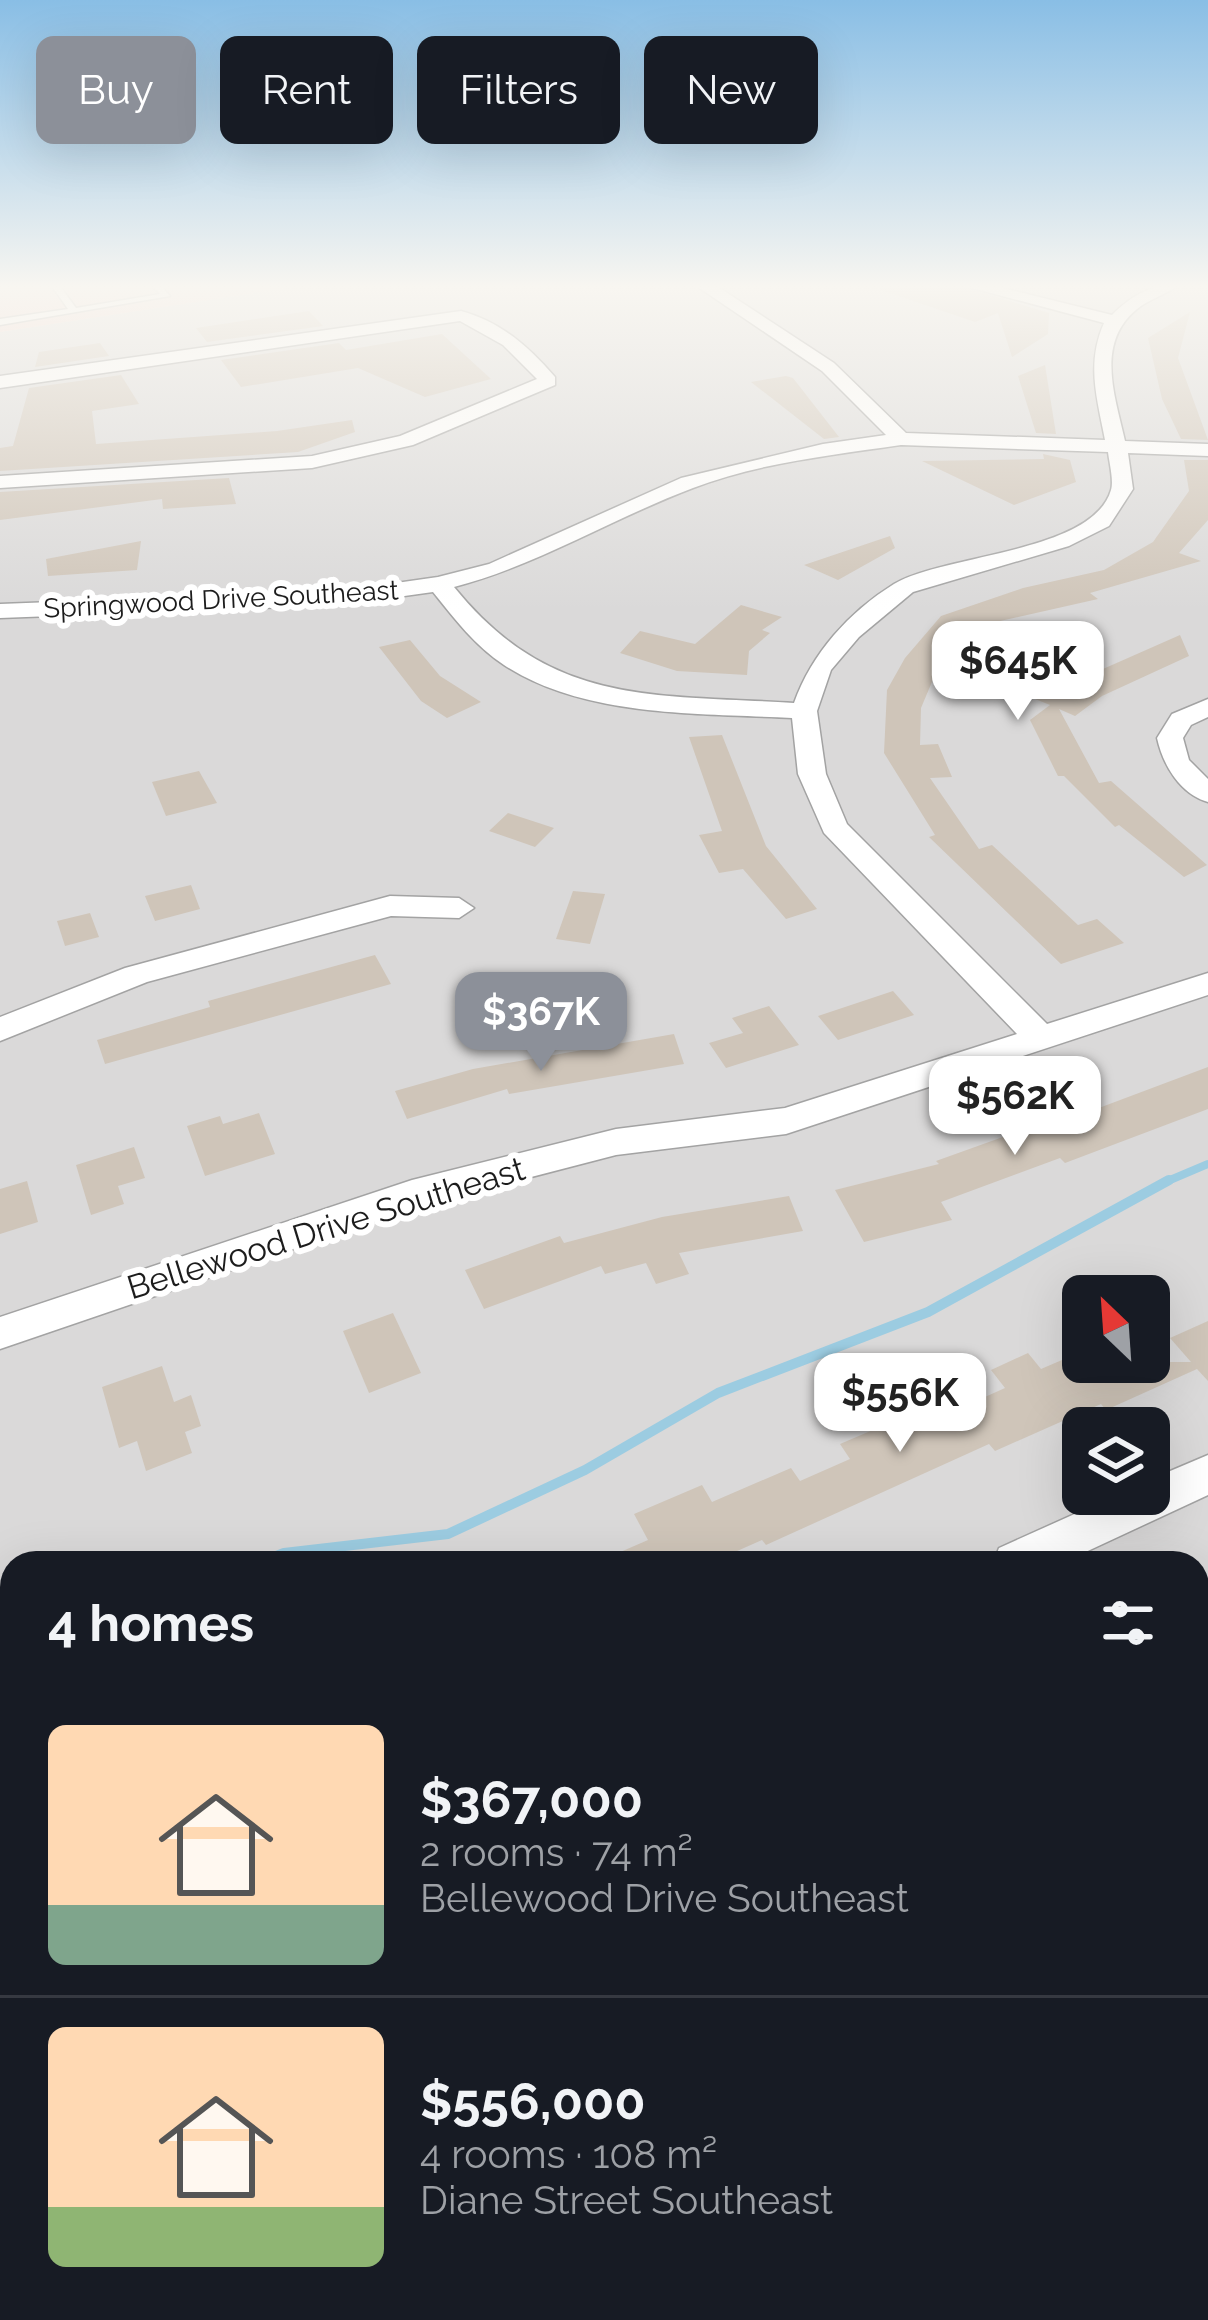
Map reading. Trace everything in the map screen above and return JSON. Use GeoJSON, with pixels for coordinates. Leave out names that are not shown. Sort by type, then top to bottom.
{"type":"FeatureCollection","features":[{"type":"Feature","properties":{"kind":"street"},"geometry":{"type":"LineString","coordinates":[[0,482],[312,462],[406,441],[519,393]]}},
{"type":"Feature","properties":{"kind":"street"},"geometry":{"type":"LineString","coordinates":[[855,393],[901,439]]}},
{"type":"Feature","properties":{"kind":"street"},"geometry":{"type":"LineString","coordinates":[[1043,1040],[834,827],[812,774],[804,711],[819,668],[850,632],[905,587],[1061,541],[1101,521],[1121,489],[1116,445],[1102,393]]}},
{"type":"Feature","properties":{"kind":"street","name":"Springwood Drive Southeast"},"geometry":{"type":"LineString","coordinates":[[0,610],[340,598],[439,584],[497,569],[688,482],[824,450],[901,439],[1208,450]]}},
{"type":"Feature","properties":{"kind":"street"},"geometry":{"type":"LineString","coordinates":[[439,584],[473,628],[499,650],[558,681],[650,699],[804,711]]}},
{"type":"Feature","properties":{"kind":"street"},"geometry":{"type":"LineString","coordinates":[[1208,707],[1181,720],[1170,738],[1176,764],[1208,794]]}},
{"type":"Feature","properties":{"kind":"street"},"geometry":{"type":"LineString","coordinates":[[0,1030],[136,975],[390,906],[459,908]]}},
{"type":"Feature","properties":{"kind":"street","name":"Bellewood Drive Southeast"},"geometry":{"type":"LineString","coordinates":[[0,1333],[412,1194],[616,1142],[786,1121],[1208,984]]}},
{"type":"Feature","properties":{"kind":"street"},"geometry":{"type":"LineString","coordinates":[[1041,1551],[1208,1474]]}},
{"type":"Feature","properties":{"kind":"shaded area"},"geometry":{"type":"Polygon","coordinates":[[[0,393],[1208,393],[1208,1551],[0,1551],[0,393]]]}},
{"type":"Feature","properties":{"kind":"building"},"geometry":{"type":"Polygon","coordinates":[[[28,393],[132,393],[139,404],[92,411],[96,444],[277,431],[352,420],[355,432],[298,452],[0,471],[0,448],[13,446],[28,393]]]}},
{"type":"Feature","properties":{"kind":"building"},"geometry":{"type":"Polygon","coordinates":[[[765,393],[805,393],[839,437],[824,439],[765,393]]]}},
{"type":"Feature","properties":{"kind":"building"},"geometry":{"type":"Polygon","coordinates":[[[1023,393],[1050,393],[1056,434],[1036,433],[1023,393]]]}},
{"type":"Feature","properties":{"kind":"building"},"geometry":{"type":"Polygon","coordinates":[[[1161,393],[1191,393],[1208,440],[1181,439],[1161,393]]]}},
{"type":"Feature","properties":{"kind":"building"},"geometry":{"type":"Polygon","coordinates":[[[1043,454],[1070,460],[1076,482],[1014,505],[922,461],[1044,459],[1043,454]]]}},
{"type":"Feature","properties":{"kind":"building"},"geometry":{"type":"Polygon","coordinates":[[[1184,460],[1208,460],[1208,520],[1179,553],[1201,561],[1090,593],[1098,599],[991,623],[957,640],[942,658],[921,708],[920,745],[938,744],[952,777],[930,778],[979,849],[992,845],[1078,925],[1097,919],[1124,943],[1061,964],[929,837],[935,835],[884,753],[887,690],[905,658],[941,616],[1023,588],[1104,570],[1153,542],[1189,491],[1184,460]]]}},
{"type":"Feature","properties":{"kind":"building"},"geometry":{"type":"Polygon","coordinates":[[[229,478],[236,504],[163,509],[162,499],[0,520],[0,492],[229,478]]]}},
{"type":"Feature","properties":{"kind":"building"},"geometry":{"type":"Polygon","coordinates":[[[890,536],[895,548],[838,580],[804,565],[890,536]]]}},
{"type":"Feature","properties":{"kind":"building"},"geometry":{"type":"Polygon","coordinates":[[[141,541],[137,570],[48,576],[46,559],[141,541]]]}},
{"type":"Feature","properties":{"kind":"building"},"geometry":{"type":"Polygon","coordinates":[[[741,605],[782,617],[762,630],[770,633],[749,651],[747,675],[677,671],[620,653],[640,631],[695,644],[741,605]]]}},
{"type":"Feature","properties":{"kind":"building"},"geometry":{"type":"Polygon","coordinates":[[[1180,635],[1189,656],[1102,696],[1075,716],[1059,709],[1099,783],[1111,781],[1207,865],[1184,877],[1119,825],[1115,827],[1064,776],[1058,776],[1030,720],[1050,705],[1035,699],[1180,635]]]}},
{"type":"Feature","properties":{"kind":"building"},"geometry":{"type":"Polygon","coordinates":[[[410,640],[440,676],[481,702],[447,718],[421,701],[379,647],[410,640]]]}},
{"type":"Feature","properties":{"kind":"building"},"geometry":{"type":"Polygon","coordinates":[[[722,735],[766,846],[817,909],[786,919],[743,869],[719,873],[699,835],[722,831],[689,737],[722,735]]]}},
{"type":"Feature","properties":{"kind":"building"},"geometry":{"type":"Polygon","coordinates":[[[199,771],[217,803],[166,816],[152,782],[199,771]]]}},
{"type":"Feature","properties":{"kind":"building"},"geometry":{"type":"Polygon","coordinates":[[[508,813],[554,828],[535,847],[489,831],[508,813]]]}},
{"type":"Feature","properties":{"kind":"building"},"geometry":{"type":"Polygon","coordinates":[[[191,885],[200,909],[155,921],[145,896],[191,885]]]}},
{"type":"Feature","properties":{"kind":"building"},"geometry":{"type":"Polygon","coordinates":[[[573,891],[605,894],[590,944],[556,939],[573,891]]]}},
{"type":"Feature","properties":{"kind":"building"},"geometry":{"type":"Polygon","coordinates":[[[90,913],[99,937],[65,946],[57,921],[90,913]]]}},
{"type":"Feature","properties":{"kind":"building"},"geometry":{"type":"Polygon","coordinates":[[[375,955],[391,984],[105,1064],[97,1040],[210,1007],[208,1001],[375,955]]]}},
{"type":"Feature","properties":{"kind":"building"},"geometry":{"type":"Polygon","coordinates":[[[893,991],[914,1015],[838,1040],[818,1016],[893,991]]]}},
{"type":"Feature","properties":{"kind":"building"},"geometry":{"type":"Polygon","coordinates":[[[769,1006],[799,1045],[726,1068],[709,1043],[743,1033],[732,1018],[769,1006]]]}},
{"type":"Feature","properties":{"kind":"building"},"geometry":{"type":"Polygon","coordinates":[[[674,1034],[684,1064],[509,1094],[507,1089],[407,1119],[395,1091],[473,1069],[674,1034]]]}},
{"type":"Feature","properties":{"kind":"building"},"geometry":{"type":"Polygon","coordinates":[[[1208,1067],[1208,1109],[1065,1163],[1060,1158],[941,1202],[952,1220],[864,1242],[835,1190],[939,1164],[936,1161],[1014,1133],[1019,1138],[1208,1067]]]}},
{"type":"Feature","properties":{"kind":"building"},"geometry":{"type":"Polygon","coordinates":[[[259,1113],[275,1154],[205,1176],[187,1126],[220,1116],[223,1124],[259,1113]]]}},
{"type":"Feature","properties":{"kind":"building"},"geometry":{"type":"Polygon","coordinates":[[[134,1147],[145,1178],[118,1186],[124,1204],[91,1215],[76,1165],[134,1147]]]}},
{"type":"Feature","properties":{"kind":"building"},"geometry":{"type":"Polygon","coordinates":[[[27,1181],[38,1222],[0,1234],[0,1189],[27,1181]]]}},
{"type":"Feature","properties":{"kind":"building"},"geometry":{"type":"Polygon","coordinates":[[[789,1196],[803,1231],[679,1253],[689,1274],[656,1284],[646,1263],[605,1274],[601,1266],[484,1309],[465,1270],[560,1236],[564,1243],[662,1217],[789,1196]]]}},
{"type":"Feature","properties":{"kind":"building"},"geometry":{"type":"Polygon","coordinates":[[[393,1313],[421,1373],[369,1393],[343,1331],[393,1313]]]}},
{"type":"Feature","properties":{"kind":"building"},"geometry":{"type":"Polygon","coordinates":[[[1208,1321],[1208,1381],[1197,1369],[1170,1381],[1170,1362],[1191,1362],[1170,1338],[1208,1321]]]}},
{"type":"Feature","properties":{"kind":"building"},"geometry":{"type":"Polygon","coordinates":[[[1028,1353],[1041,1369],[1062,1360],[1062,1383],[1166,1383],[1113,1407],[1062,1407],[1062,1421],[995,1451],[989,1444],[766,1545],[762,1540],[737,1551],[623,1551],[648,1540],[634,1514],[702,1485],[712,1502],[791,1468],[800,1481],[850,1459],[840,1444],[929,1406],[938,1418],[1005,1388],[991,1370],[1028,1353]]]}},
{"type":"Feature","properties":{"kind":"building"},"geometry":{"type":"Polygon","coordinates":[[[162,1366],[174,1402],[191,1395],[201,1426],[185,1432],[192,1453],[146,1471],[137,1441],[119,1448],[102,1387],[162,1366]]]}},
{"type":"Feature","properties":{"kind":"waterway"},"geometry":{"type":"LineString","coordinates":[[1165,1182],[1208,1164]]}},
{"type":"Feature","properties":{"kind":"waterway"},"geometry":{"type":"LineString","coordinates":[[1165,1182],[1169,1180]]}},
{"type":"Feature","properties":{"kind":"waterway"},"geometry":{"type":"LineString","coordinates":[[301,1551],[448,1534],[585,1470],[718,1393],[928,1312],[1165,1182]]}}]}
